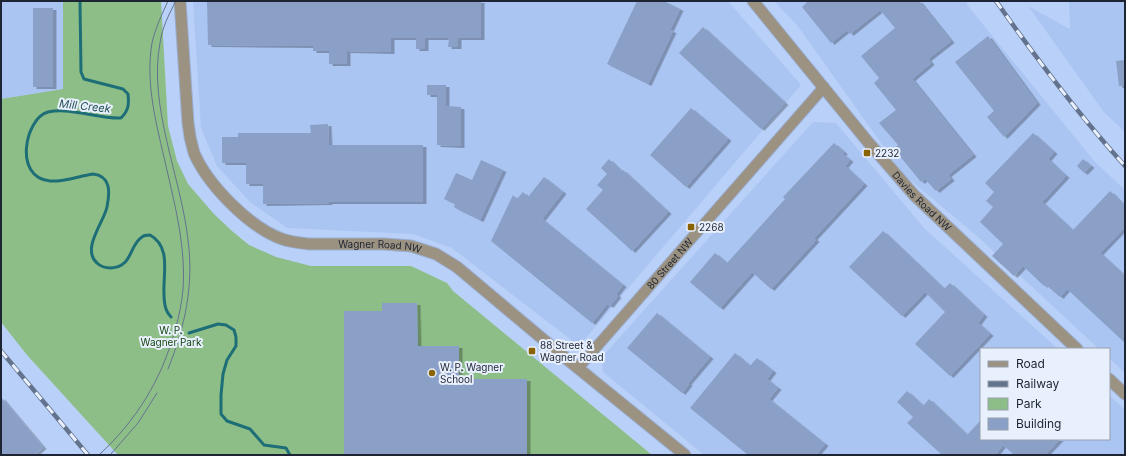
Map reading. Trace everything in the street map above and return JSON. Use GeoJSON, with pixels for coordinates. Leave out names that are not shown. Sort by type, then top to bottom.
{"type":"FeatureCollection","features":[{"type":"Feature","properties":{"kind":"street","name":"Wagner Road NW"},"geometry":{"type":"LineString","coordinates":[[180,1],[188,123],[190,140],[194,152],[206,174],[255,225],[283,239],[296,242],[309,244],[397,245],[421,248],[436,254],[458,267],[578,368],[685,455]]}},
{"type":"Feature","properties":{"kind":"street","name":"Davies Road NW"},"geometry":{"type":"LineString","coordinates":[[753,1],[914,195],[1076,348]]}},
{"type":"Feature","properties":{"kind":"street","name":"80 Street NW"},"geometry":{"type":"LineString","coordinates":[[578,368],[824,88]]}},
{"type":"Feature","properties":{"kind":"street"},"geometry":{"type":"LineString","coordinates":[[1110,380],[1125,394]]}},
{"type":"Feature","properties":{"kind":"shaded area"},"geometry":{"type":"Polygon","coordinates":[[[1,1],[63,1],[63,89],[1,99],[1,1]]]}},
{"type":"Feature","properties":{"kind":"shaded area"},"geometry":{"type":"Polygon","coordinates":[[[193,1],[728,1],[801,85],[579,346],[452,248],[413,234],[287,228],[250,202],[217,166],[201,128],[193,1]]]}},
{"type":"Feature","properties":{"kind":"shaded area"},"geometry":{"type":"Polygon","coordinates":[[[774,1],[966,1],[968,6],[1095,162],[1125,190],[1125,373],[1110,359],[1110,348],[1098,348],[977,236],[903,174],[797,25],[774,1]]]}},
{"type":"Feature","properties":{"kind":"shaded area"},"geometry":{"type":"Polygon","coordinates":[[[1069,1],[1125,1],[1125,132],[1103,111],[1028,6],[1070,29],[1069,1]]]}},
{"type":"Feature","properties":{"kind":"shaded area"},"geometry":{"type":"Polygon","coordinates":[[[813,122],[836,123],[924,228],[1057,348],[980,348],[980,440],[1110,440],[1110,396],[1125,410],[1125,455],[704,455],[603,372],[602,357],[813,122]]]}},
{"type":"Feature","properties":{"kind":"green space","name":"W. P. Wagner Park"},"geometry":{"type":"Polygon","coordinates":[[[63,1],[161,1],[168,126],[177,161],[188,184],[214,214],[249,245],[276,257],[311,266],[411,266],[447,283],[453,291],[652,455],[118,455],[27,355],[1,322],[1,99],[63,89],[63,1]]]}},
{"type":"Feature","properties":{"kind":"building"},"geometry":{"type":"Polygon","coordinates":[[[207,1],[481,1],[481,38],[458,38],[458,47],[448,47],[449,38],[425,38],[425,49],[416,49],[416,38],[391,38],[391,52],[347,51],[347,64],[329,64],[329,51],[313,51],[313,46],[208,45],[207,1]]]}},
{"type":"Feature","properties":{"kind":"building"},"geometry":{"type":"Polygon","coordinates":[[[637,1],[664,1],[680,9],[670,30],[673,31],[648,84],[607,64],[637,1]]]}},
{"type":"Feature","properties":{"kind":"building"},"geometry":{"type":"Polygon","coordinates":[[[808,1],[919,1],[951,41],[928,59],[931,63],[912,79],[973,155],[948,175],[951,179],[936,191],[925,179],[921,182],[894,149],[898,145],[879,123],[896,110],[874,83],[879,78],[861,56],[895,28],[880,10],[850,34],[847,30],[831,43],[802,7],[808,1]]]}},
{"type":"Feature","properties":{"kind":"building"},"geometry":{"type":"Polygon","coordinates":[[[33,8],[53,8],[53,87],[33,87],[33,8]]]}},
{"type":"Feature","properties":{"kind":"building"},"geometry":{"type":"Polygon","coordinates":[[[703,27],[785,103],[761,129],[679,53],[703,27]]]}},
{"type":"Feature","properties":{"kind":"building"},"geometry":{"type":"Polygon","coordinates":[[[988,36],[1037,103],[1004,137],[987,117],[994,111],[955,62],[988,36]]]}},
{"type":"Feature","properties":{"kind":"building"},"geometry":{"type":"Polygon","coordinates":[[[1125,60],[1125,86],[1119,86],[1116,61],[1125,60]]]}},
{"type":"Feature","properties":{"kind":"building"},"geometry":{"type":"Polygon","coordinates":[[[427,85],[446,85],[446,106],[461,107],[461,146],[437,145],[437,95],[427,95],[427,85]]]}},
{"type":"Feature","properties":{"kind":"building"},"geometry":{"type":"Polygon","coordinates":[[[691,108],[728,139],[686,187],[650,155],[691,108]]]}},
{"type":"Feature","properties":{"kind":"building"},"geometry":{"type":"Polygon","coordinates":[[[328,124],[329,145],[423,145],[423,202],[263,204],[263,184],[246,184],[246,163],[222,163],[222,137],[238,137],[238,133],[311,133],[310,125],[328,124]]]}},
{"type":"Feature","properties":{"kind":"building"},"geometry":{"type":"Polygon","coordinates":[[[1033,133],[1054,152],[1048,159],[1066,176],[1042,202],[1069,227],[1073,230],[1110,191],[1125,206],[1125,227],[1100,253],[1125,276],[1125,343],[1067,289],[1060,297],[1045,284],[1044,286],[1023,266],[1014,276],[992,256],[1003,244],[980,222],[993,207],[986,201],[994,192],[985,183],[1033,133]]]}},
{"type":"Feature","properties":{"kind":"building"},"geometry":{"type":"Polygon","coordinates":[[[834,143],[850,160],[845,166],[864,184],[814,238],[816,240],[771,289],[752,272],[720,308],[690,282],[715,253],[727,263],[785,199],[783,197],[834,143]]]}},
{"type":"Feature","properties":{"kind":"building"},"geometry":{"type":"Polygon","coordinates":[[[609,159],[668,212],[632,251],[586,209],[603,190],[597,185],[607,174],[601,168],[609,159]]]}},
{"type":"Feature","properties":{"kind":"building"},"geometry":{"type":"Polygon","coordinates":[[[1083,159],[1091,166],[1084,173],[1077,166],[1083,159]]]}},
{"type":"Feature","properties":{"kind":"building"},"geometry":{"type":"Polygon","coordinates":[[[481,160],[503,170],[480,220],[459,210],[454,207],[455,204],[444,199],[456,173],[472,180],[481,160]]]}},
{"type":"Feature","properties":{"kind":"building"},"geometry":{"type":"Polygon","coordinates":[[[544,177],[563,192],[542,219],[623,285],[616,294],[618,296],[610,306],[607,304],[592,323],[491,241],[513,195],[517,199],[523,192],[528,197],[544,177]]]}},
{"type":"Feature","properties":{"kind":"building"},"geometry":{"type":"Polygon","coordinates":[[[883,231],[944,289],[950,283],[984,315],[978,323],[990,334],[950,376],[915,344],[945,312],[925,292],[902,316],[849,267],[883,231]]]}},
{"type":"Feature","properties":{"kind":"building"},"geometry":{"type":"Polygon","coordinates":[[[382,303],[417,303],[418,346],[459,346],[459,379],[527,379],[527,455],[344,455],[344,311],[382,311],[382,303]]]}},
{"type":"Feature","properties":{"kind":"building"},"geometry":{"type":"Polygon","coordinates":[[[657,313],[710,357],[688,383],[689,384],[682,393],[627,348],[657,313]]]}},
{"type":"Feature","properties":{"kind":"building"},"geometry":{"type":"Polygon","coordinates":[[[735,353],[750,366],[757,358],[773,371],[767,379],[778,388],[769,399],[825,444],[816,455],[748,455],[690,408],[735,353]]]}},
{"type":"Feature","properties":{"kind":"building"},"geometry":{"type":"Polygon","coordinates":[[[907,391],[923,406],[929,399],[967,435],[980,421],[980,440],[1059,440],[1045,455],[1014,455],[1003,445],[995,455],[942,455],[907,423],[913,417],[897,402],[907,391]]]}},
{"type":"Feature","properties":{"kind":"building"},"geometry":{"type":"Polygon","coordinates":[[[1,397],[43,447],[34,455],[1,455],[1,397]]]}},
{"type":"Feature","properties":{"kind":"waterway","name":"Mill Creek"},"geometry":{"type":"LineString","coordinates":[[80,1],[81,72],[84,79],[123,89],[128,94],[127,110],[121,118],[103,117],[66,111],[48,112],[40,117],[33,125],[26,148],[27,159],[31,170],[38,177],[50,181],[66,180],[93,174],[99,175],[106,181],[109,190],[107,207],[92,243],[91,250],[93,257],[97,263],[104,267],[118,267],[127,260],[135,245],[144,236],[150,235],[158,241],[162,249],[164,259],[164,300],[166,310],[171,317]]}},
{"type":"Feature","properties":{"kind":"waterway","name":"Mill Creek"},"geometry":{"type":"LineString","coordinates":[[189,333],[218,324],[226,325],[234,330],[236,346],[227,360],[223,374],[221,414],[227,421],[250,429],[264,445],[286,448],[290,455]]}},
{"type":"Feature","properties":{"kind":"tram line"},"geometry":{"type":"LineString","coordinates":[[99,455],[125,428],[146,398],[155,382],[170,348],[182,299],[184,274],[181,242],[176,211],[153,105],[150,74],[152,43],[168,1]]}},
{"type":"Feature","properties":{"kind":"tram line"},"geometry":{"type":"LineString","coordinates":[[168,369],[179,337],[187,306],[190,273],[190,257],[184,216],[167,142],[158,92],[157,67],[161,37],[166,21],[176,1]]}},
{"type":"Feature","properties":{"kind":"tram line"},"geometry":{"type":"LineString","coordinates":[[110,455],[138,423],[157,393]]}},
{"type":"Feature","properties":{"kind":"railway"},"geometry":{"type":"LineString","coordinates":[[996,1],[1026,44],[1058,85],[1125,166]]}},
{"type":"Feature","properties":{"kind":"railway"},"geometry":{"type":"LineString","coordinates":[[1,351],[88,455]]}},
{"type":"Feature","properties":{"kind":"place","name":"2232"},"geometry":{"type":"Point","coordinates":[867,153]}},
{"type":"Feature","properties":{"kind":"place","name":"2268"},"geometry":{"type":"Point","coordinates":[691,227]}},
{"type":"Feature","properties":{"kind":"place","name":"88 Street & Wagner Road"},"geometry":{"type":"Point","coordinates":[532,351]}},
{"type":"Feature","properties":{"kind":"place","name":"W. P. Wagner School"},"geometry":{"type":"Point","coordinates":[432,373]}}]}
